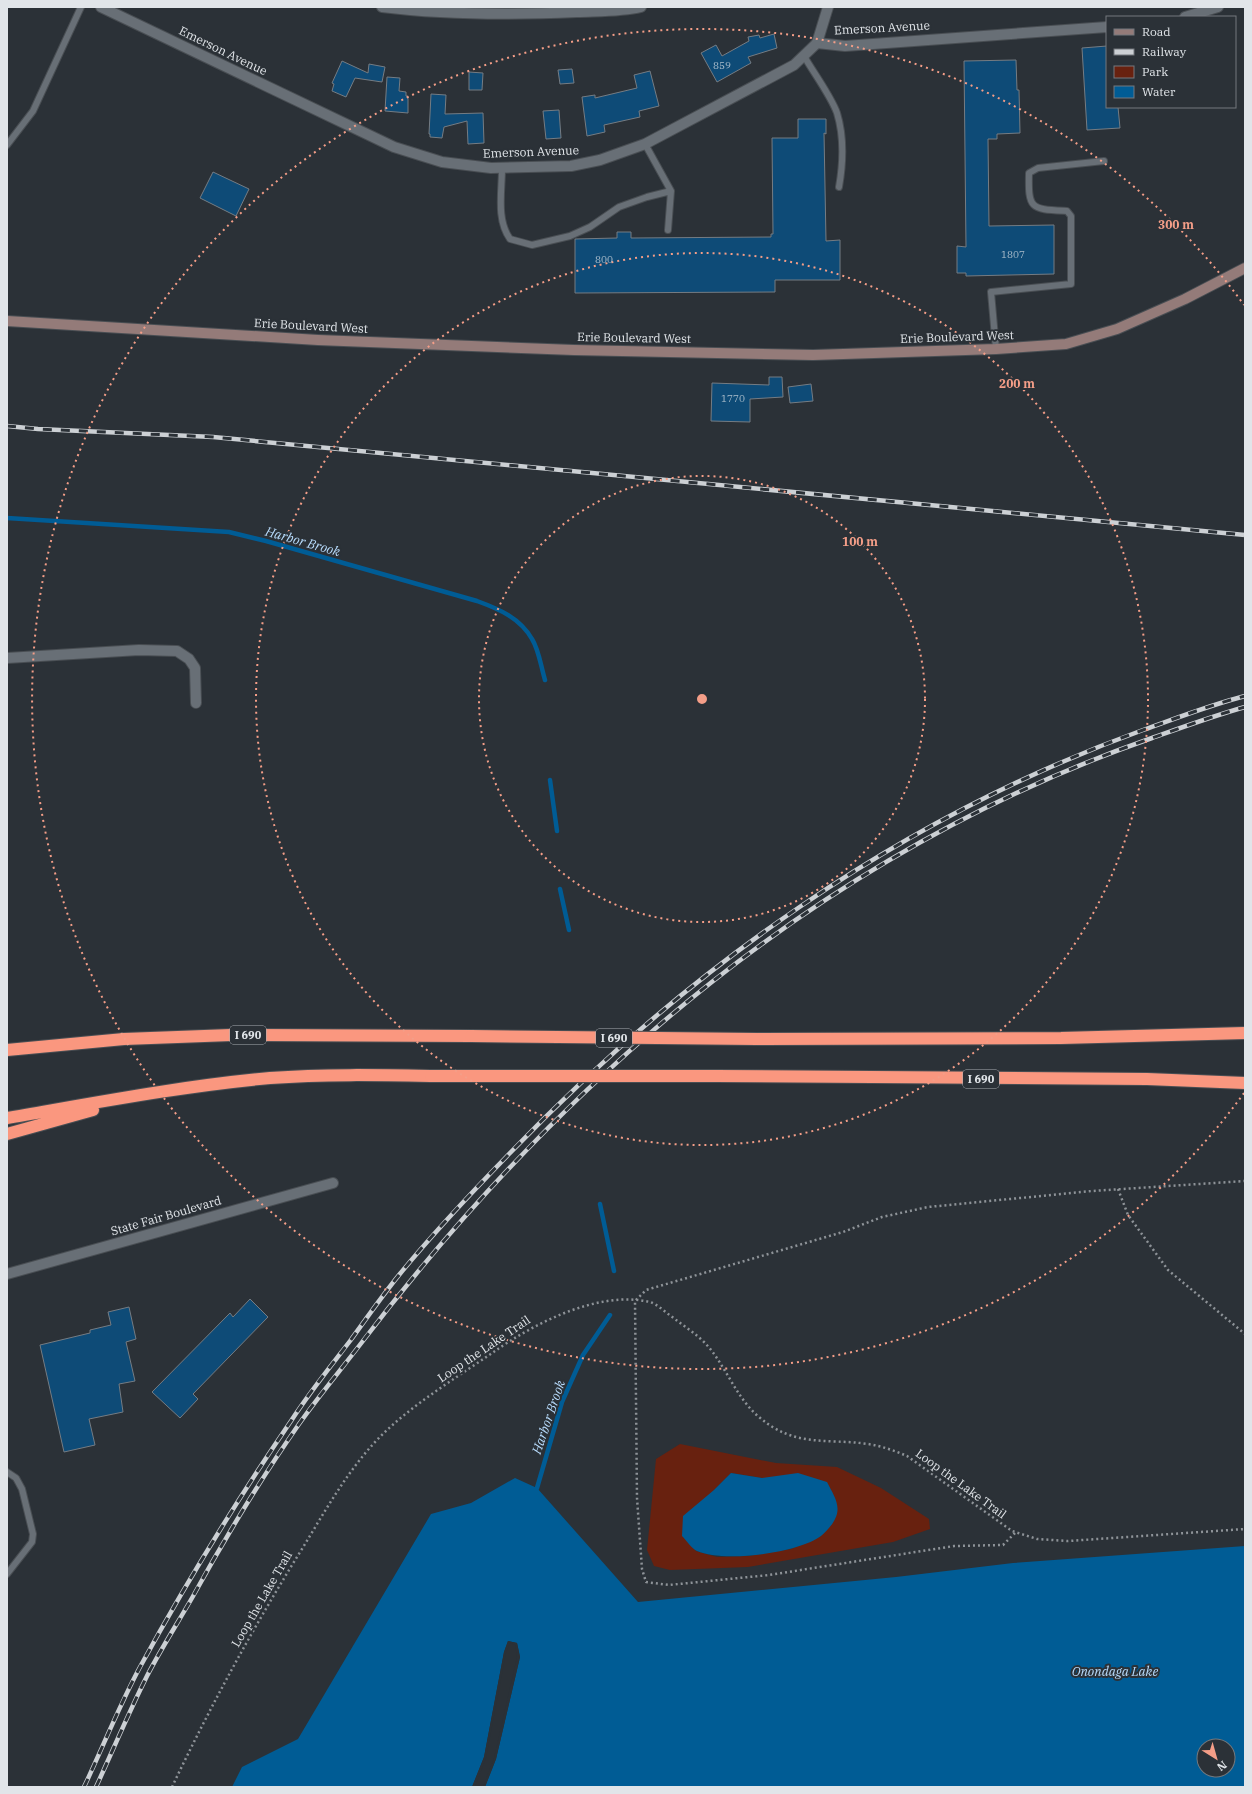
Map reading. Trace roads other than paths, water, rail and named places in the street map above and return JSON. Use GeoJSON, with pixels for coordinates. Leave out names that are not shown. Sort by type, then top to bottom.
{"type":"FeatureCollection","features":[{"type":"Feature","properties":{"kind":"highway","name":"I 690"},"geometry":{"type":"LineString","coordinates":[[7,1051],[124,1039],[224,1036],[471,1036],[757,1039],[1061,1038],[1245,1033]]}},
{"type":"Feature","properties":{"kind":"highway","name":"I 690"},"geometry":{"type":"LineString","coordinates":[[7,1118],[147,1094],[271,1078],[357,1074],[431,1076],[1147,1079],[1245,1083]]}},
{"type":"Feature","properties":{"kind":"highway"},"geometry":{"type":"LineString","coordinates":[[7,1134],[147,1094]]}},
{"type":"Feature","properties":{"kind":"main road","name":"Erie Boulevard West"},"geometry":{"type":"LineString","coordinates":[[7,321],[318,340],[574,350],[813,355],[996,349],[1066,344],[1117,329],[1185,299],[1245,268]]}},
{"type":"Feature","properties":{"kind":"street","name":"Emerson Avenue"},"geometry":{"type":"LineString","coordinates":[[101,7],[394,147],[442,162],[502,168],[571,166],[600,160],[645,144],[794,65],[817,43],[845,46],[1106,27]]}},
{"type":"Feature","properties":{"kind":"street"},"geometry":{"type":"LineString","coordinates":[[382,7],[429,12],[475,14],[543,13],[641,7]]}},
{"type":"Feature","properties":{"kind":"street"},"geometry":{"type":"LineString","coordinates":[[817,43],[828,7]]}},
{"type":"Feature","properties":{"kind":"street"},"geometry":{"type":"LineString","coordinates":[[1188,16],[1218,7]]}},
{"type":"Feature","properties":{"kind":"street"},"geometry":{"type":"LineString","coordinates":[[7,658],[139,650],[177,651],[189,659],[195,668],[196,703]]}},
{"type":"Feature","properties":{"kind":"street","name":"State Fair Boulevard"},"geometry":{"type":"LineString","coordinates":[[7,1274],[333,1183]]}},
{"type":"Feature","properties":{"kind":"lane"},"geometry":{"type":"LineString","coordinates":[[7,145],[33,111],[81,7]]}},
{"type":"Feature","properties":{"kind":"lane"},"geometry":{"type":"LineString","coordinates":[[804,56],[836,112],[840,135],[842,169],[839,187]]}},
{"type":"Feature","properties":{"kind":"lane"},"geometry":{"type":"LineString","coordinates":[[645,144],[671,191],[668,230]]}},
{"type":"Feature","properties":{"kind":"lane"},"geometry":{"type":"LineString","coordinates":[[996,349],[991,292],[1071,284],[1071,216],[1067,211],[1040,210],[1033,205],[1029,194],[1029,172],[1038,168],[1104,161]]}},
{"type":"Feature","properties":{"kind":"lane"},"geometry":{"type":"LineString","coordinates":[[502,168],[500,212],[504,231],[510,239],[532,244],[570,236],[590,227],[619,207],[647,197],[671,191]]}},
{"type":"Feature","properties":{"kind":"lane"},"geometry":{"type":"LineString","coordinates":[[7,1472],[16,1478],[22,1489],[33,1534],[32,1542],[7,1574]]}},
{"type":"Feature","properties":{"kind":"water"},"geometry":{"type":"Polygon","coordinates":[[[731,1473],[762,1478],[798,1473],[827,1482],[834,1496],[838,1509],[835,1519],[821,1536],[796,1547],[779,1551],[742,1556],[725,1556],[697,1551],[691,1547],[682,1536],[683,1516],[714,1490],[731,1473]]]}},
{"type":"Feature","properties":{"kind":"water","name":"Onondaga Lake"},"geometry":{"type":"Polygon","coordinates":[[[515,1478],[537,1488],[638,1602],[896,1577],[1013,1563],[1245,1546],[1245,1787],[485,1787],[496,1759],[520,1657],[517,1643],[508,1641],[504,1652],[484,1757],[472,1787],[232,1787],[242,1767],[298,1739],[431,1514],[471,1503],[515,1478]]]}},
{"type":"Feature","properties":{"kind":"waterway","name":"Harbor Brook"},"geometry":{"type":"LineString","coordinates":[[7,518],[229,532],[266,541],[477,601],[508,615],[521,625],[532,639],[536,648],[545,680]]}},
{"type":"Feature","properties":{"kind":"waterway","name":"Harbor Brook"},"geometry":{"type":"LineString","coordinates":[[550,780],[557,831]]}},
{"type":"Feature","properties":{"kind":"waterway","name":"Harbor Brook"},"geometry":{"type":"LineString","coordinates":[[560,889],[569,930]]}},
{"type":"Feature","properties":{"kind":"waterway","name":"Harbor Brook"},"geometry":{"type":"LineString","coordinates":[[600,1204],[614,1271]]}},
{"type":"Feature","properties":{"kind":"waterway","name":"Harbor Brook"},"geometry":{"type":"LineString","coordinates":[[537,1488],[562,1402],[583,1355],[610,1315]]}},
{"type":"Feature","properties":{"kind":"railway"},"geometry":{"type":"LineString","coordinates":[[7,426],[38,429],[213,437],[1245,535]]}},
{"type":"Feature","properties":{"kind":"railway"},"geometry":{"type":"LineString","coordinates":[[84,1787],[125,1697],[157,1636],[232,1511],[305,1400],[386,1291],[426,1243],[453,1212],[578,1085],[650,1021],[725,961],[803,905],[884,853],[967,807],[1054,766],[1143,730],[1245,696]]}},
{"type":"Feature","properties":{"kind":"railway"},"geometry":{"type":"LineString","coordinates":[[96,1787],[134,1703],[158,1656],[243,1510],[270,1466],[299,1424],[321,1394],[439,1247],[524,1153],[615,1064],[711,983],[813,909],[920,843],[1033,785],[1152,738],[1245,707]]}}]}
